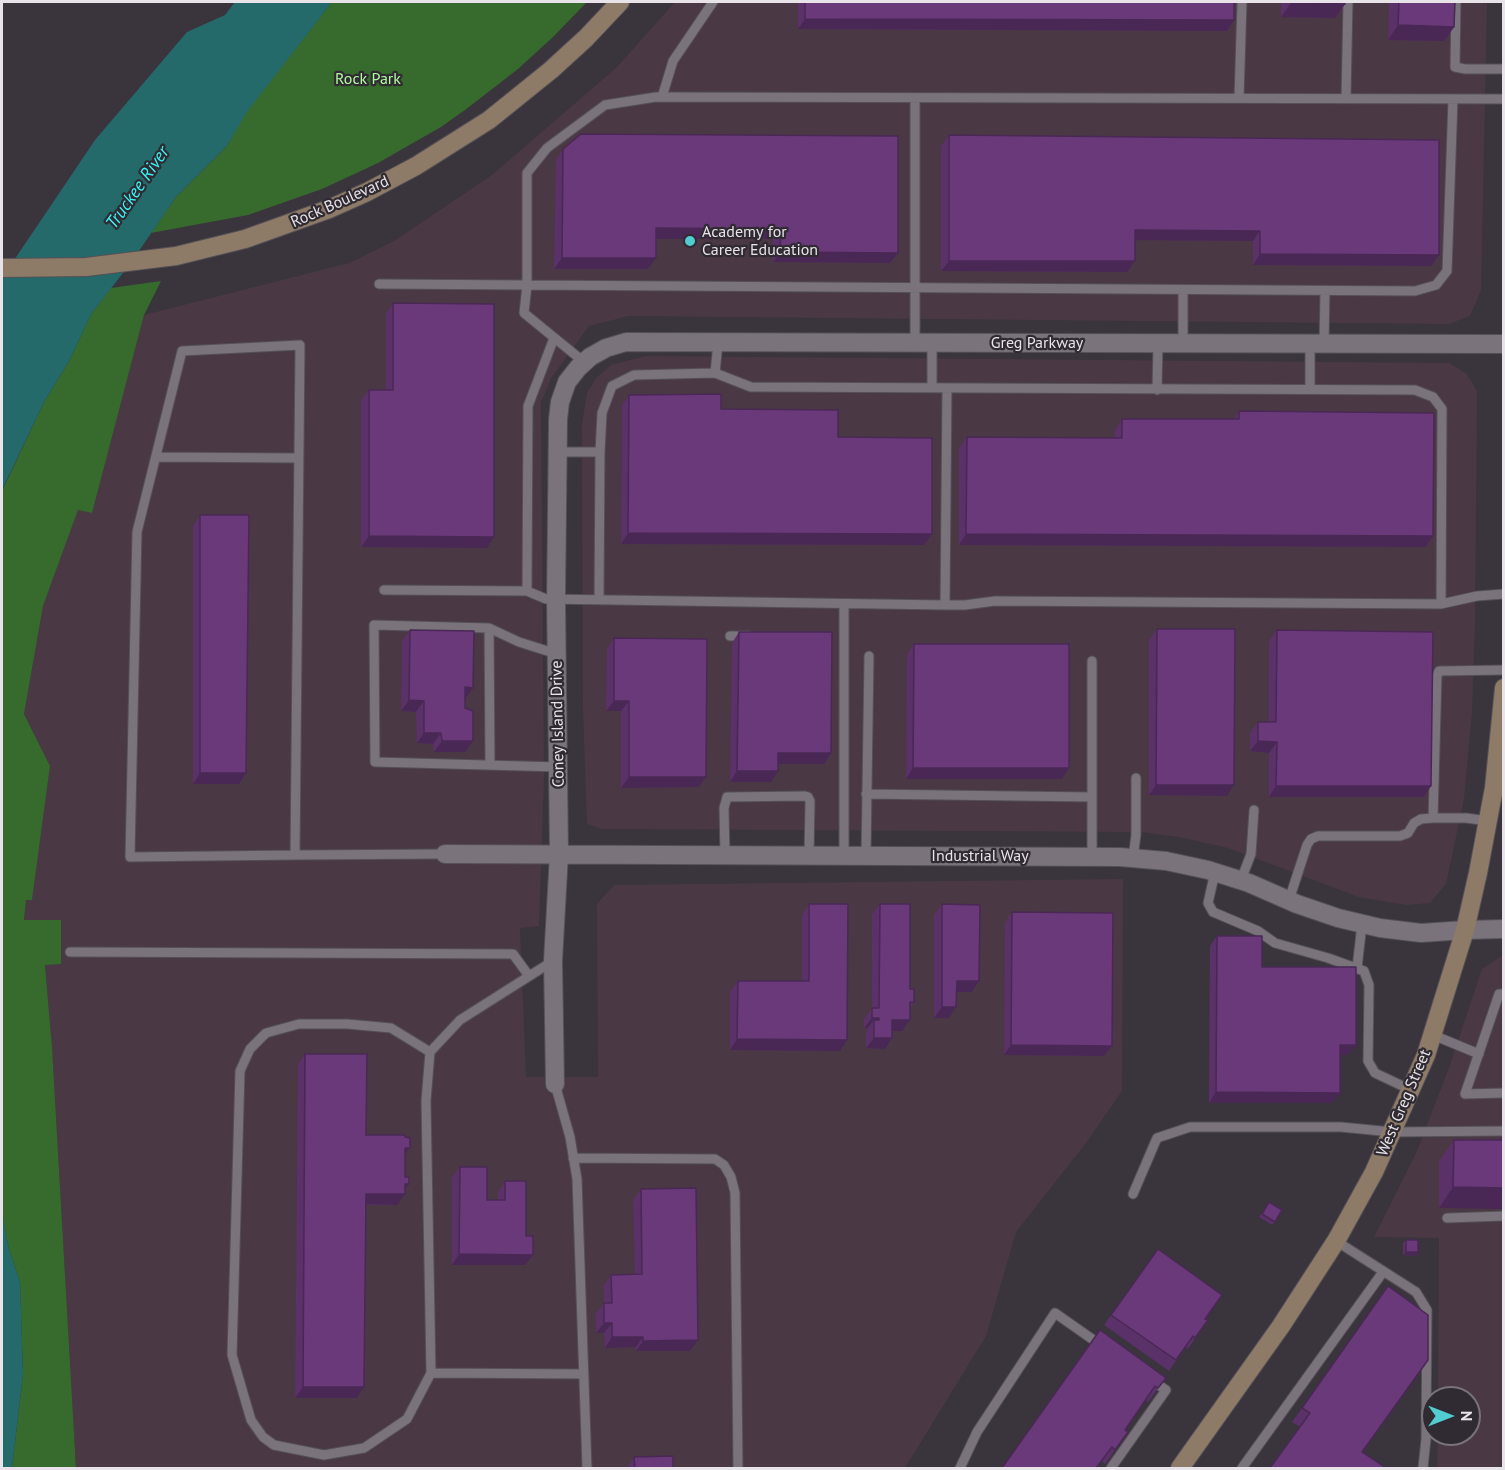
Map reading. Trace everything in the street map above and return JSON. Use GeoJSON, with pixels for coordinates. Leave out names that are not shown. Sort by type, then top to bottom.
{"type":"FeatureCollection","features":[{"type":"Feature","properties":{"kind":"main road","name":"Rock Boulevard"},"geometry":{"type":"LineString","coordinates":[[2,268],[86,267],[144,261],[246,239],[329,209],[367,192],[426,160],[489,120],[586,39],[621,2]]}},
{"type":"Feature","properties":{"kind":"main road","name":"West Greg Street"},"geometry":{"type":"LineString","coordinates":[[1180,1468],[1287,1318],[1336,1241],[1374,1172],[1411,1090],[1433,1035],[1464,930],[1496,776],[1503,688]]}},
{"type":"Feature","properties":{"kind":"street","name":"Greg Parkway"},"geometry":{"type":"LineString","coordinates":[[581,365],[606,348],[626,342],[1503,344]]}},
{"type":"Feature","properties":{"kind":"street","name":"Coney Island Drive"},"geometry":{"type":"LineString","coordinates":[[555,1084],[553,961],[559,854],[556,599],[558,452],[560,402],[567,382],[581,365]]}},
{"type":"Feature","properties":{"kind":"street","name":"Industrial Way"},"geometry":{"type":"LineString","coordinates":[[445,854],[1133,858],[1166,861],[1215,872],[1338,918],[1362,924],[1421,933],[1503,929]]}},
{"type":"Feature","properties":{"kind":"lane"},"geometry":{"type":"LineString","coordinates":[[662,97],[673,61],[713,2]]}},
{"type":"Feature","properties":{"kind":"lane"},"geometry":{"type":"LineString","coordinates":[[1239,98],[1242,2]]}},
{"type":"Feature","properties":{"kind":"lane"},"geometry":{"type":"LineString","coordinates":[[1346,98],[1348,2]]}},
{"type":"Feature","properties":{"kind":"lane"},"geometry":{"type":"LineString","coordinates":[[1456,2],[1455,67],[1503,69]]}},
{"type":"Feature","properties":{"kind":"lane"},"geometry":{"type":"LineString","coordinates":[[581,365],[524,313],[527,285],[527,173],[547,148],[605,105],[662,97],[1503,99]]}},
{"type":"Feature","properties":{"kind":"lane"},"geometry":{"type":"LineString","coordinates":[[915,98],[915,288],[932,388]]}},
{"type":"Feature","properties":{"kind":"lane"},"geometry":{"type":"LineString","coordinates":[[379,284],[1415,291],[1436,285],[1447,271],[1453,99]]}},
{"type":"Feature","properties":{"kind":"lane"},"geometry":{"type":"LineString","coordinates":[[1183,290],[1183,344]]}},
{"type":"Feature","properties":{"kind":"lane"},"geometry":{"type":"LineString","coordinates":[[1310,389],[1325,291]]}},
{"type":"Feature","properties":{"kind":"lane"},"geometry":{"type":"LineString","coordinates":[[527,591],[528,406],[554,338]]}},
{"type":"Feature","properties":{"kind":"lane"},"geometry":{"type":"LineString","coordinates":[[715,373],[718,343]]}},
{"type":"Feature","properties":{"kind":"lane"},"geometry":{"type":"LineString","coordinates":[[1157,390],[1158,344]]}},
{"type":"Feature","properties":{"kind":"lane"},"geometry":{"type":"LineString","coordinates":[[295,855],[300,345],[182,351],[137,532],[130,857],[445,854]]}},
{"type":"Feature","properties":{"kind":"lane"},"geometry":{"type":"LineString","coordinates":[[599,599],[602,413],[612,386],[634,375],[715,373],[752,387],[1415,390],[1433,396],[1442,409],[1441,604]]}},
{"type":"Feature","properties":{"kind":"lane"},"geometry":{"type":"LineString","coordinates":[[945,605],[947,389]]}},
{"type":"Feature","properties":{"kind":"lane"},"geometry":{"type":"LineString","coordinates":[[558,452],[600,452]]}},
{"type":"Feature","properties":{"kind":"lane"},"geometry":{"type":"LineString","coordinates":[[156,457],[299,458]]}},
{"type":"Feature","properties":{"kind":"lane"},"geometry":{"type":"LineString","coordinates":[[384,591],[527,591],[546,599],[945,605],[994,601],[1441,604],[1477,596],[1503,594]]}},
{"type":"Feature","properties":{"kind":"lane"},"geometry":{"type":"LineString","coordinates":[[844,604],[844,856]]}},
{"type":"Feature","properties":{"kind":"lane"},"geometry":{"type":"LineString","coordinates":[[557,654],[519,642],[489,628],[374,625],[375,762],[559,767]]}},
{"type":"Feature","properties":{"kind":"lane"},"geometry":{"type":"LineString","coordinates":[[489,628],[490,765]]}},
{"type":"Feature","properties":{"kind":"lane"},"geometry":{"type":"LineString","coordinates":[[730,636],[764,636]]}},
{"type":"Feature","properties":{"kind":"lane"},"geometry":{"type":"LineString","coordinates":[[833,637],[844,637]]}},
{"type":"Feature","properties":{"kind":"lane"},"geometry":{"type":"LineString","coordinates":[[866,856],[869,656]]}},
{"type":"Feature","properties":{"kind":"lane"},"geometry":{"type":"LineString","coordinates":[[1092,661],[1092,857]]}},
{"type":"Feature","properties":{"kind":"lane"},"geometry":{"type":"LineString","coordinates":[[1433,818],[1439,671],[1503,670]]}},
{"type":"Feature","properties":{"kind":"lane"},"geometry":{"type":"LineString","coordinates":[[1133,858],[1136,835],[1136,778]]}},
{"type":"Feature","properties":{"kind":"lane"},"geometry":{"type":"LineString","coordinates":[[866,794],[1092,796]]}},
{"type":"Feature","properties":{"kind":"lane"},"geometry":{"type":"LineString","coordinates":[[724,855],[724,808],[727,797],[805,796],[810,801],[809,855]]}},
{"type":"Feature","properties":{"kind":"lane"},"geometry":{"type":"LineString","coordinates":[[1241,880],[1251,854],[1254,810]]}},
{"type":"Feature","properties":{"kind":"lane"},"geometry":{"type":"LineString","coordinates":[[1289,900],[1307,845],[1311,839],[1318,836],[1400,836],[1408,833],[1414,823],[1421,819],[1466,818],[1488,821]]}},
{"type":"Feature","properties":{"kind":"lane"},"geometry":{"type":"LineString","coordinates":[[1215,872],[1208,903],[1213,912],[1257,931],[1275,943],[1329,958],[1364,971],[1369,986],[1368,1061],[1375,1072],[1411,1090]]}},
{"type":"Feature","properties":{"kind":"lane"},"geometry":{"type":"LineString","coordinates":[[1357,968],[1362,924]]}},
{"type":"Feature","properties":{"kind":"lane"},"geometry":{"type":"LineString","coordinates":[[70,952],[513,954],[529,976]]}},
{"type":"Feature","properties":{"kind":"lane"},"geometry":{"type":"LineString","coordinates":[[430,1052],[391,1028],[346,1024],[299,1024],[267,1033],[250,1049],[240,1071],[232,1355],[251,1420],[263,1437],[274,1445],[324,1455],[364,1448],[407,1419],[431,1373],[426,1101],[430,1052],[460,1020],[553,961]]}},
{"type":"Feature","properties":{"kind":"lane"},"geometry":{"type":"LineString","coordinates":[[1503,994],[1499,994],[1465,1094],[1503,1093]]}},
{"type":"Feature","properties":{"kind":"lane"},"geometry":{"type":"LineString","coordinates":[[1433,1035],[1479,1054]]}},
{"type":"Feature","properties":{"kind":"lane"},"geometry":{"type":"LineString","coordinates":[[555,1084],[577,1179],[587,1468]]}},
{"type":"Feature","properties":{"kind":"lane"},"geometry":{"type":"LineString","coordinates":[[1132,1194],[1157,1138],[1190,1127],[1341,1127],[1392,1132],[1503,1131]]}},
{"type":"Feature","properties":{"kind":"lane"},"geometry":{"type":"LineString","coordinates":[[573,1158],[715,1159],[724,1165],[731,1177],[735,1193],[738,1468]]}},
{"type":"Feature","properties":{"kind":"lane"},"geometry":{"type":"LineString","coordinates":[[1448,1218],[1503,1216]]}},
{"type":"Feature","properties":{"kind":"lane"},"geometry":{"type":"LineString","coordinates":[[1336,1241],[1416,1292],[1427,1311],[1426,1439],[1423,1468]]}},
{"type":"Feature","properties":{"kind":"lane"},"geometry":{"type":"LineString","coordinates":[[1242,1468],[1383,1272]]}},
{"type":"Feature","properties":{"kind":"lane"},"geometry":{"type":"LineString","coordinates":[[960,1468],[977,1432],[1055,1313],[1111,1352]]}},
{"type":"Feature","properties":{"kind":"lane"},"geometry":{"type":"LineString","coordinates":[[1111,1468],[1166,1390],[1138,1371]]}},
{"type":"Feature","properties":{"kind":"lane"},"geometry":{"type":"LineString","coordinates":[[431,1373],[583,1374]]}},
{"type":"Feature","properties":{"kind":"shaded area"},"geometry":{"type":"Polygon","coordinates":[[[675,2],[1487,2],[1481,290],[1470,316],[1449,324],[629,316],[589,326],[552,377],[541,402],[544,776],[539,926],[520,928],[526,1077],[598,1077],[597,904],[614,885],[1123,879],[1122,1091],[1086,1143],[1016,1232],[986,1336],[905,1468],[76,1468],[52,1047],[45,964],[61,920],[24,921],[26,900],[32,900],[50,766],[24,714],[43,606],[78,510],[92,513],[144,315],[349,263],[394,241],[492,175],[617,67],[675,2]]]}},
{"type":"Feature","properties":{"kind":"shaded area"},"geometry":{"type":"Polygon","coordinates":[[[646,356],[1449,363],[1467,374],[1477,391],[1472,713],[1464,799],[1446,884],[1430,903],[1406,905],[1359,897],[1228,848],[1179,837],[1141,832],[602,829],[587,824],[583,709],[582,424],[587,393],[596,378],[611,365],[646,356]]]}},
{"type":"Feature","properties":{"kind":"shaded area"},"geometry":{"type":"Polygon","coordinates":[[[1503,955],[1503,1468],[1437,1468],[1438,1446],[1481,1446],[1481,1386],[1438,1386],[1439,1238],[1374,1237],[1417,1151],[1450,1065],[1482,969],[1503,955]]]}},
{"type":"Feature","properties":{"kind":"green space","name":"Rock Park"},"geometry":{"type":"Polygon","coordinates":[[[332,2],[587,2],[518,69],[465,110],[441,127],[378,163],[322,189],[248,215],[151,233],[176,197],[227,146],[245,113],[332,2]]]}},
{"type":"Feature","properties":{"kind":"green space"},"geometry":{"type":"Polygon","coordinates":[[[161,281],[144,315],[92,513],[78,510],[43,606],[24,714],[50,766],[32,900],[26,900],[24,920],[61,920],[61,964],[45,965],[52,1047],[76,1468],[12,1468],[23,1374],[20,1282],[9,1250],[2,1218],[2,491],[44,402],[69,361],[91,314],[111,288],[161,281]]]}},
{"type":"Feature","properties":{"kind":"water","name":"Truckee River"},"geometry":{"type":"Polygon","coordinates":[[[235,2],[332,2],[246,113],[227,146],[176,197],[130,264],[91,314],[69,361],[44,402],[2,490],[2,278],[95,140],[187,32],[225,15],[235,2]]]}},
{"type":"Feature","properties":{"kind":"water"},"geometry":{"type":"Polygon","coordinates":[[[2,1218],[9,1250],[20,1282],[23,1374],[12,1468],[2,1468],[2,1218]]]}},
{"type":"Feature","properties":{"kind":"building"},"geometry":{"type":"Polygon","coordinates":[[[805,2],[1234,2],[1234,20],[805,19],[805,2]]]}},
{"type":"Feature","properties":{"kind":"building"},"geometry":{"type":"Polygon","coordinates":[[[1345,2],[1345,4],[1291,3],[1345,2]]]}},
{"type":"Feature","properties":{"kind":"building"},"geometry":{"type":"Polygon","coordinates":[[[1399,2],[1455,2],[1454,27],[1398,25],[1399,2]]]}},
{"type":"Feature","properties":{"kind":"building"},"geometry":{"type":"Polygon","coordinates":[[[581,134],[898,136],[898,253],[780,252],[781,229],[656,228],[656,258],[562,258],[563,149],[581,134]]]}},
{"type":"Feature","properties":{"kind":"building"},"geometry":{"type":"Polygon","coordinates":[[[949,135],[1439,140],[1439,255],[1260,254],[1260,231],[1135,230],[1135,261],[949,261],[949,135]]]}},
{"type":"Feature","properties":{"kind":"building"},"geometry":{"type":"Polygon","coordinates":[[[393,303],[494,304],[494,537],[369,536],[369,390],[393,390],[393,303]]]}},
{"type":"Feature","properties":{"kind":"building"},"geometry":{"type":"Polygon","coordinates":[[[721,394],[721,409],[838,410],[838,437],[932,438],[932,534],[628,533],[629,395],[721,394]]]}},
{"type":"Feature","properties":{"kind":"building"},"geometry":{"type":"Polygon","coordinates":[[[1239,411],[1434,413],[1433,536],[966,534],[967,437],[1122,438],[1122,419],[1239,419],[1239,411]]]}},
{"type":"Feature","properties":{"kind":"building"},"geometry":{"type":"Polygon","coordinates":[[[200,515],[249,515],[246,773],[200,773],[200,515]]]}},
{"type":"Feature","properties":{"kind":"building"},"geometry":{"type":"Polygon","coordinates":[[[1157,629],[1235,629],[1234,785],[1156,785],[1157,629]]]}},
{"type":"Feature","properties":{"kind":"building"},"geometry":{"type":"Polygon","coordinates":[[[410,630],[474,631],[473,688],[465,687],[465,708],[473,711],[473,741],[442,741],[441,733],[424,733],[424,701],[409,700],[410,630]]]}},
{"type":"Feature","properties":{"kind":"building"},"geometry":{"type":"Polygon","coordinates":[[[1277,630],[1433,632],[1431,786],[1276,786],[1277,742],[1258,741],[1258,722],[1276,722],[1277,630]]]}},
{"type":"Feature","properties":{"kind":"building"},"geometry":{"type":"Polygon","coordinates":[[[739,632],[832,632],[831,753],[778,753],[778,771],[737,771],[739,632]]]}},
{"type":"Feature","properties":{"kind":"building"},"geometry":{"type":"Polygon","coordinates":[[[614,638],[707,639],[706,777],[629,777],[629,701],[614,701],[614,638]]]}},
{"type":"Feature","properties":{"kind":"building"},"geometry":{"type":"Polygon","coordinates":[[[914,644],[1069,644],[1069,768],[913,768],[914,644]]]}},
{"type":"Feature","properties":{"kind":"building"},"geometry":{"type":"Polygon","coordinates":[[[809,904],[848,904],[847,1040],[737,1039],[738,981],[809,981],[809,904]]]}},
{"type":"Feature","properties":{"kind":"building"},"geometry":{"type":"Polygon","coordinates":[[[880,904],[910,904],[910,989],[914,989],[914,1002],[910,1002],[910,1020],[892,1020],[892,1038],[874,1038],[874,1020],[879,1020],[879,1018],[872,1018],[872,1008],[879,1008],[880,904]]]}},
{"type":"Feature","properties":{"kind":"building"},"geometry":{"type":"Polygon","coordinates":[[[942,904],[980,905],[979,981],[957,981],[956,1007],[942,1007],[942,904]]]}},
{"type":"Feature","properties":{"kind":"building"},"geometry":{"type":"Polygon","coordinates":[[[1012,912],[1113,913],[1112,1046],[1011,1045],[1012,912]]]}},
{"type":"Feature","properties":{"kind":"building"},"geometry":{"type":"Polygon","coordinates":[[[1217,936],[1262,936],[1262,967],[1356,967],[1356,1045],[1340,1045],[1340,1093],[1216,1092],[1217,936]]]}},
{"type":"Feature","properties":{"kind":"building"},"geometry":{"type":"Polygon","coordinates":[[[305,1054],[367,1054],[366,1135],[405,1135],[410,1138],[410,1148],[405,1148],[405,1177],[409,1177],[409,1184],[405,1184],[405,1194],[366,1194],[364,1387],[303,1387],[305,1054]]]}},
{"type":"Feature","properties":{"kind":"building"},"geometry":{"type":"Polygon","coordinates":[[[1454,1140],[1503,1140],[1503,1188],[1453,1187],[1454,1140]]]}},
{"type":"Feature","properties":{"kind":"building"},"geometry":{"type":"Polygon","coordinates":[[[460,1167],[487,1167],[487,1200],[505,1200],[505,1181],[526,1181],[526,1236],[533,1236],[533,1255],[459,1254],[460,1167]]]}},
{"type":"Feature","properties":{"kind":"building"},"geometry":{"type":"Polygon","coordinates":[[[696,1188],[698,1340],[643,1341],[643,1337],[612,1337],[612,1323],[604,1323],[604,1303],[612,1303],[611,1275],[642,1274],[641,1189],[696,1188]]]}},
{"type":"Feature","properties":{"kind":"building"},"geometry":{"type":"Polygon","coordinates":[[[1269,1202],[1282,1210],[1275,1222],[1262,1214],[1269,1202]]]}},
{"type":"Feature","properties":{"kind":"building"},"geometry":{"type":"Polygon","coordinates":[[[1406,1240],[1418,1240],[1418,1252],[1406,1252],[1406,1240]]]}},
{"type":"Feature","properties":{"kind":"building"},"geometry":{"type":"Polygon","coordinates":[[[1158,1249],[1222,1295],[1205,1319],[1208,1320],[1176,1360],[1111,1315],[1158,1249]]]}},
{"type":"Feature","properties":{"kind":"building"},"geometry":{"type":"Polygon","coordinates":[[[1388,1286],[1428,1315],[1428,1360],[1362,1452],[1386,1468],[1270,1468],[1310,1413],[1302,1408],[1388,1286]]]}},
{"type":"Feature","properties":{"kind":"building"},"geometry":{"type":"Polygon","coordinates":[[[1100,1330],[1166,1378],[1158,1388],[1155,1386],[1125,1430],[1128,1432],[1115,1450],[1112,1447],[1096,1468],[1002,1468],[1100,1330]]]}},
{"type":"Feature","properties":{"kind":"building"},"geometry":{"type":"Polygon","coordinates":[[[673,1456],[673,1468],[635,1468],[634,1457],[673,1456]]]}},
{"type":"Feature","properties":{"kind":"place","name":"Academy for Career Education"},"geometry":{"type":"Point","coordinates":[690,241]}}]}
